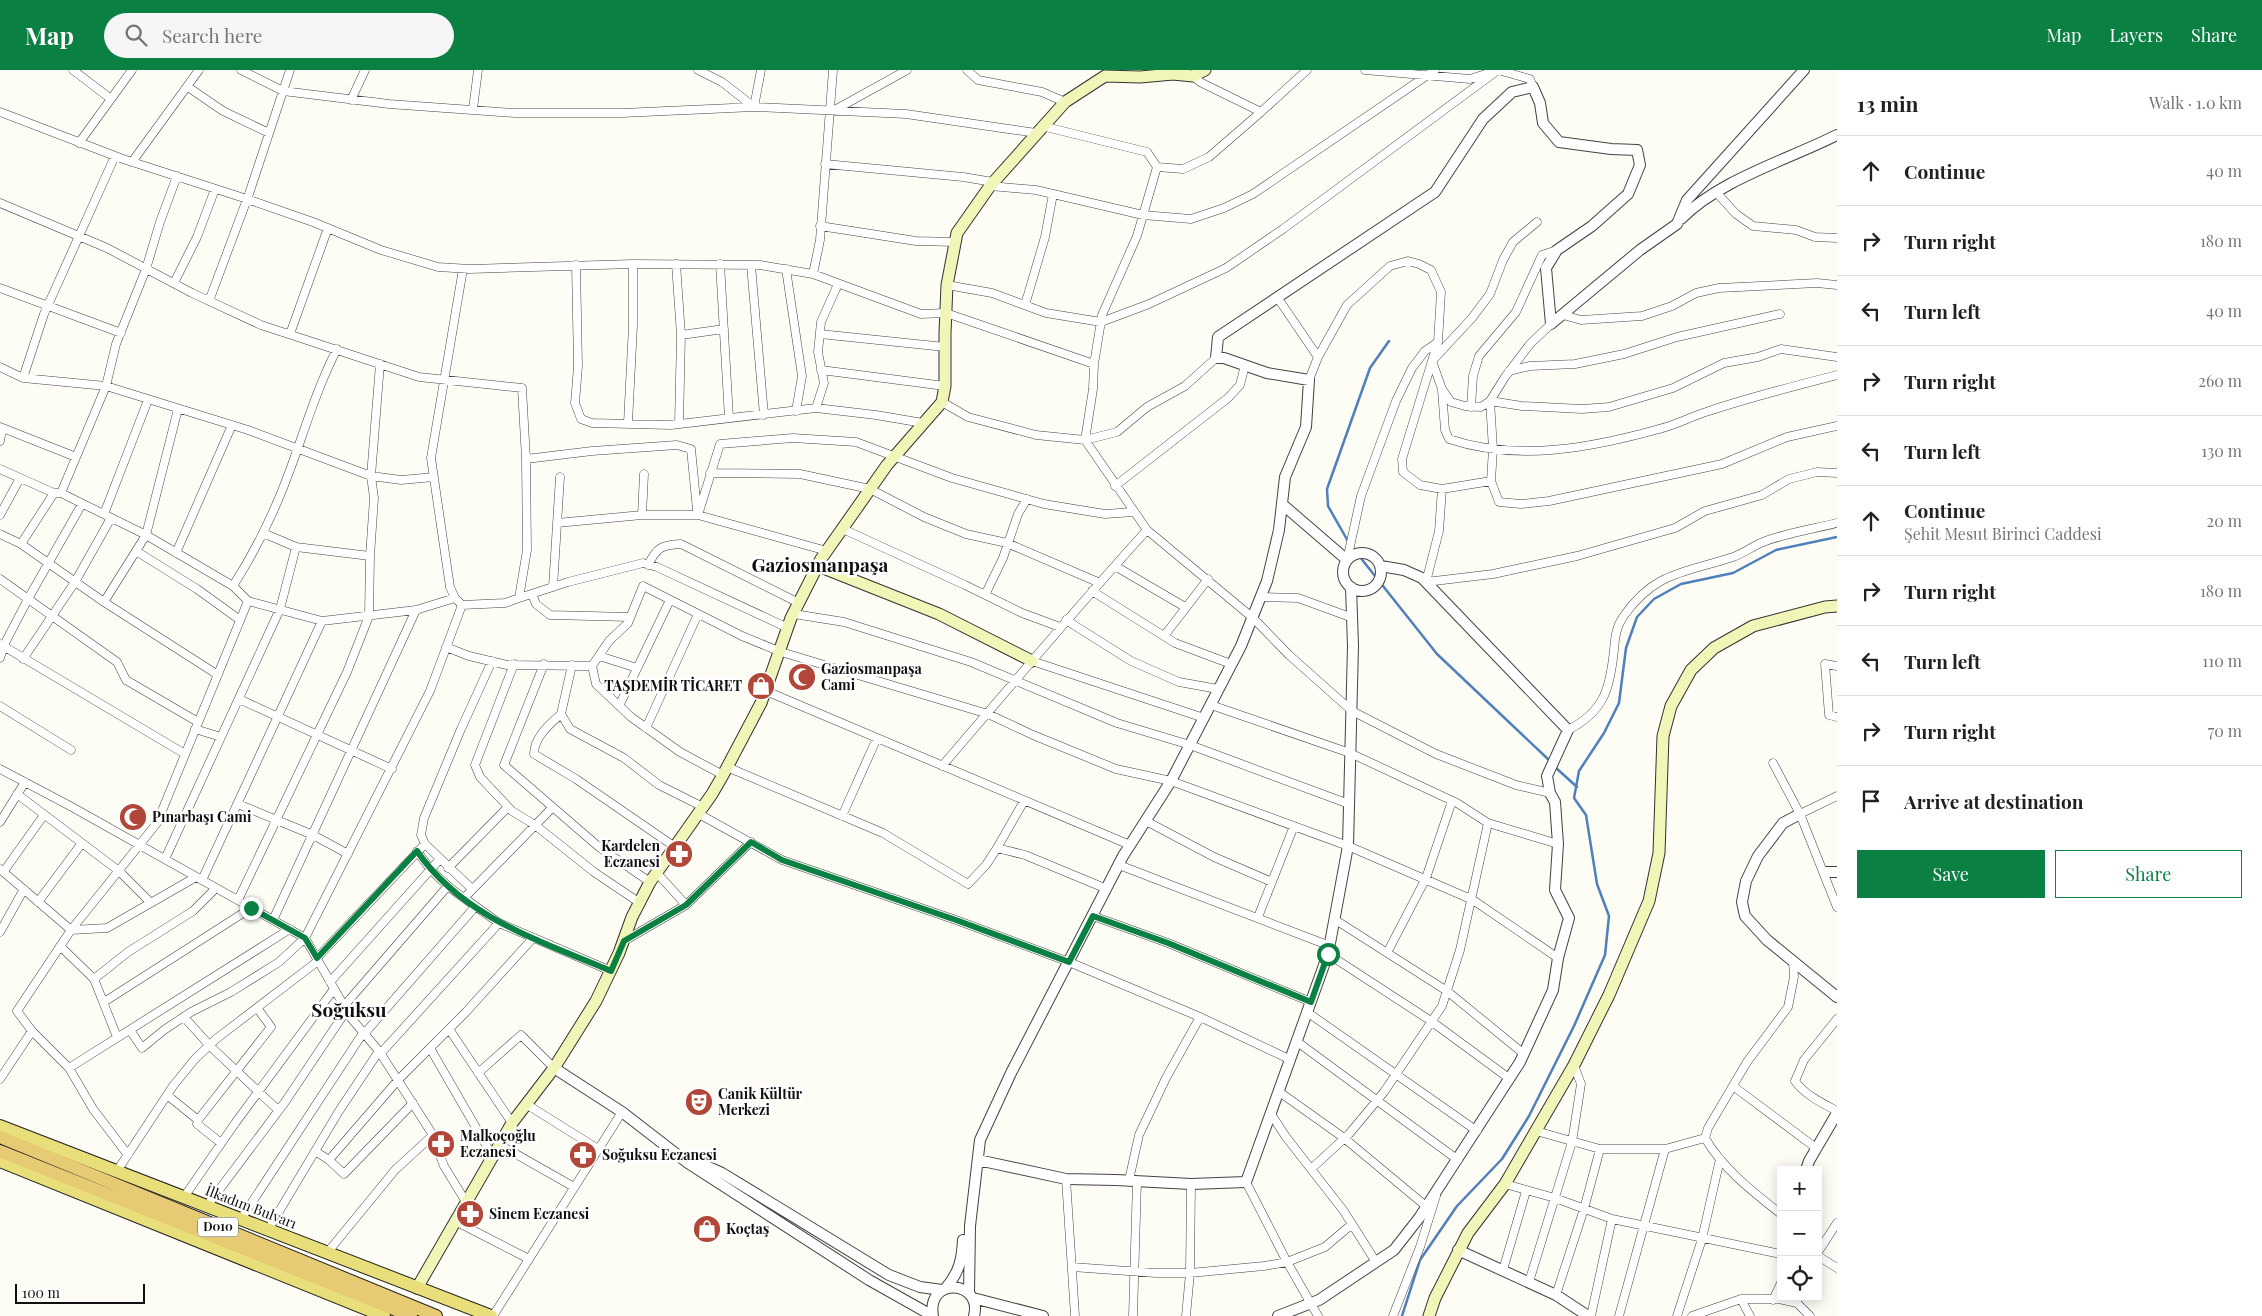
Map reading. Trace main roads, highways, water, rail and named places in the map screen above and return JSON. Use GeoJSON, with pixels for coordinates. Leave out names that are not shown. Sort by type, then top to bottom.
{"type":"FeatureCollection","features":[{"type":"Feature","properties":{"kind":"highway","name":"İlkadım Bulvarı"},"geometry":{"type":"LineString","coordinates":[[0,1129],[436,1316]]}},
{"type":"Feature","properties":{"kind":"highway","name":"D010"},"geometry":{"type":"LineString","coordinates":[[0,1151],[411,1316]]}},
{"type":"Feature","properties":{"kind":"main road"},"geometry":{"type":"LineString","coordinates":[[417,1288],[512,1123],[554,1068],[596,1001],[640,903],[654,878],[701,811],[725,771],[766,691],[788,628],[818,566],[870,489],[895,456],[942,402],[945,386],[947,284],[957,233],[992,184],[1039,130],[1065,102],[1105,73],[1140,77],[1173,74],[1193,76],[1205,70]]}},
{"type":"Feature","properties":{"kind":"main road"},"geometry":{"type":"LineString","coordinates":[[818,566],[939,614],[1032,661]]}},
{"type":"Feature","properties":{"kind":"main road"},"geometry":{"type":"LineString","coordinates":[[1429,1316],[1435,1298],[1458,1250],[1484,1210],[1504,1184],[1574,1065],[1609,995],[1649,901],[1659,853],[1663,736],[1671,706],[1691,670],[1714,648],[1753,626],[1825,607],[1837,606]]}},
{"type":"Feature","properties":{"kind":"main road","name":"İlkadım Bulvarı"},"geometry":{"type":"LineString","coordinates":[[0,1129],[117,1171],[492,1316]]}},
{"type":"Feature","properties":{"kind":"main road"},"geometry":{"type":"LineString","coordinates":[[0,1161],[384,1316]]}},
{"type":"Feature","properties":{"kind":"waterway"},"geometry":{"type":"LineString","coordinates":[[1349,543],[1328,506],[1327,489],[1370,368],[1389,341]]}},
{"type":"Feature","properties":{"kind":"waterway"},"geometry":{"type":"LineString","coordinates":[[1402,1316],[1420,1260],[1457,1206],[1502,1159],[1529,1116],[1574,1026],[1605,955],[1609,916],[1597,884],[1586,815],[1574,798],[1579,771],[1604,733],[1619,703],[1626,648],[1637,617],[1654,599],[1681,584],[1733,573],[1776,550],[1837,537]]}},
{"type":"Feature","properties":{"kind":"waterway"},"geometry":{"type":"LineString","coordinates":[[1352,547],[1437,654],[1550,761]]}},
{"type":"Feature","properties":{"kind":"waterway"},"geometry":{"type":"LineString","coordinates":[[1555,767],[1577,787]]}},
{"type":"Feature","properties":{"kind":"place","name":"Gaziosmanpaşa Cami"},"geometry":{"type":"Point","coordinates":[802,677]}},
{"type":"Feature","properties":{"kind":"place","name":"TAŞDEMİR TİCARET"},"geometry":{"type":"Point","coordinates":[761,686]}},
{"type":"Feature","properties":{"kind":"place","name":"Pınarbaşı Cami"},"geometry":{"type":"Point","coordinates":[133,817]}},
{"type":"Feature","properties":{"kind":"place","name":"Kardelen Eczanesi"},"geometry":{"type":"Point","coordinates":[679,854]}},
{"type":"Feature","properties":{"kind":"place","name":"Canik Kültür Merkezi"},"geometry":{"type":"Point","coordinates":[699,1102]}},
{"type":"Feature","properties":{"kind":"place","name":"Malkoçoğlu Eczanesi"},"geometry":{"type":"Point","coordinates":[441,1144]}},
{"type":"Feature","properties":{"kind":"place","name":"Soğuksu Eczanesi"},"geometry":{"type":"Point","coordinates":[583,1155]}},
{"type":"Feature","properties":{"kind":"place","name":"Sinem Eczanesi"},"geometry":{"type":"Point","coordinates":[470,1214]}},
{"type":"Feature","properties":{"kind":"place","name":"Koçtaş"},"geometry":{"type":"Point","coordinates":[707,1229]}},
{"type":"Feature","properties":{"kind":"district","name":"Gaziosmanpaşa"},"geometry":{"type":"Point","coordinates":[820,565]}},
{"type":"Feature","properties":{"kind":"district","name":"Soğuksu"},"geometry":{"type":"Point","coordinates":[349,1010]}}]}
